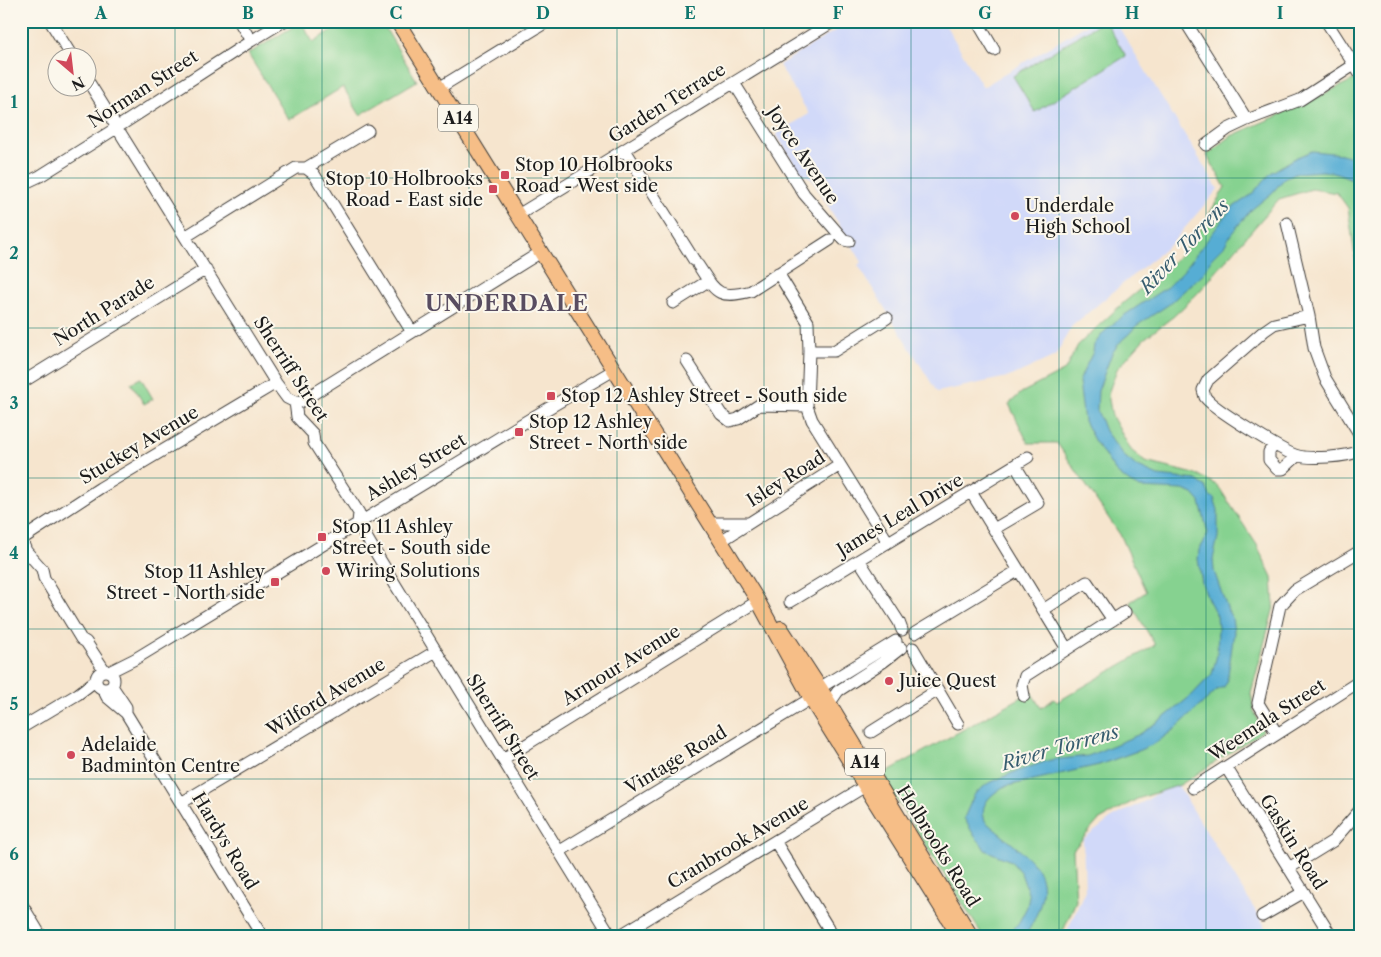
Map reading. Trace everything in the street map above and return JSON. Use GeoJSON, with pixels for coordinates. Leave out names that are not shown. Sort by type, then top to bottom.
{"type":"FeatureCollection","features":[{"type":"Feature","properties":{"kind":"main road","name":"Holbrooks Road"},"geometry":{"type":"LineString","coordinates":[[397,21],[710,523],[813,694],[963,931]]}},
{"type":"Feature","properties":{"kind":"main road","name":"Holbrooks Road"},"geometry":{"type":"LineString","coordinates":[[813,694],[829,704],[870,783]]}},
{"type":"Feature","properties":{"kind":"street"},"geometry":{"type":"LineString","coordinates":[[50,21],[66,48]]}},
{"type":"Feature","properties":{"kind":"street"},"geometry":{"type":"LineString","coordinates":[[239,21],[251,40]]}},
{"type":"Feature","properties":{"kind":"street","name":"Norman Street"},"geometry":{"type":"LineString","coordinates":[[21,185],[117,128],[251,40],[284,21]]}},
{"type":"Feature","properties":{"kind":"street"},"geometry":{"type":"LineString","coordinates":[[440,88],[548,21]]}},
{"type":"Feature","properties":{"kind":"street","name":"Garden Terrace"},"geometry":{"type":"LineString","coordinates":[[518,215],[834,21]]}},
{"type":"Feature","properties":{"kind":"street"},"geometry":{"type":"LineString","coordinates":[[977,21],[994,50]]}},
{"type":"Feature","properties":{"kind":"street"},"geometry":{"type":"LineString","coordinates":[[1185,21],[1247,120]]}},
{"type":"Feature","properties":{"kind":"street"},"geometry":{"type":"LineString","coordinates":[[1206,145],[1247,120],[1300,100],[1357,70],[1326,21]]}},
{"type":"Feature","properties":{"kind":"street","name":"Joyce Avenue"},"geometry":{"type":"LineString","coordinates":[[734,83],[804,194],[844,240],[850,241]]}},
{"type":"Feature","properties":{"kind":"street","name":"Sherriff Street"},"geometry":{"type":"LineString","coordinates":[[98,97],[276,383],[287,398],[295,402],[297,417],[313,434],[314,443],[359,514],[358,523],[611,936]]}},
{"type":"Feature","properties":{"kind":"street"},"geometry":{"type":"LineString","coordinates":[[185,237],[296,168],[306,168],[368,131]]}},
{"type":"Feature","properties":{"kind":"street"},"geometry":{"type":"LineString","coordinates":[[625,150],[714,290],[724,295],[751,291],[830,240]]}},
{"type":"Feature","properties":{"kind":"street"},"geometry":{"type":"LineString","coordinates":[[306,168],[314,174],[412,332]]}},
{"type":"Feature","properties":{"kind":"street"},"geometry":{"type":"LineString","coordinates":[[1287,223],[1309,316],[1314,348],[1325,378],[1360,436]]}},
{"type":"Feature","properties":{"kind":"street"},"geometry":{"type":"LineString","coordinates":[[295,402],[300,402],[541,252]]}},
{"type":"Feature","properties":{"kind":"street","name":"North Parade"},"geometry":{"type":"LineString","coordinates":[[21,383],[206,268]]}},
{"type":"Feature","properties":{"kind":"street"},"geometry":{"type":"LineString","coordinates":[[778,273],[808,322],[807,406],[812,420],[888,542]]}},
{"type":"Feature","properties":{"kind":"street"},"geometry":{"type":"LineString","coordinates":[[673,303],[708,281]]}},
{"type":"Feature","properties":{"kind":"street"},"geometry":{"type":"LineString","coordinates":[[1309,316],[1274,324],[1264,331],[1208,380],[1203,390],[1205,397],[1274,445],[1296,456],[1326,457],[1360,452]]}},
{"type":"Feature","properties":{"kind":"street"},"geometry":{"type":"LineString","coordinates":[[809,351],[834,351],[887,318]]}},
{"type":"Feature","properties":{"kind":"street"},"geometry":{"type":"LineString","coordinates":[[687,361],[721,414],[730,421],[738,419],[759,405],[807,406]]}},
{"type":"Feature","properties":{"kind":"street","name":"Ashley Street"},"geometry":{"type":"LineString","coordinates":[[21,728],[78,694],[88,693],[135,658],[614,370]]}},
{"type":"Feature","properties":{"kind":"street","name":"Stuckey Avenue"},"geometry":{"type":"LineString","coordinates":[[22,538],[100,488],[276,383]]}},
{"type":"Feature","properties":{"kind":"street"},"geometry":{"type":"LineString","coordinates":[[1274,445],[1269,452],[1268,460],[1277,469],[1283,469],[1296,456]]}},
{"type":"Feature","properties":{"kind":"street","name":"James Leal Drive"},"geometry":{"type":"LineString","coordinates":[[790,602],[1028,457]]}},
{"type":"Feature","properties":{"kind":"street","name":"Isley Road"},"geometry":{"type":"LineString","coordinates":[[724,546],[730,544],[750,522],[840,465]]}},
{"type":"Feature","properties":{"kind":"street"},"geometry":{"type":"LineString","coordinates":[[994,529],[1038,503],[1015,465]]}},
{"type":"Feature","properties":{"kind":"street"},"geometry":{"type":"LineString","coordinates":[[972,492],[1067,649]]}},
{"type":"Feature","properties":{"kind":"street","name":"Isley Road"},"geometry":{"type":"LineString","coordinates":[[710,523],[740,524],[750,522]]}},
{"type":"Feature","properties":{"kind":"street","name":"Hardys Road"},"geometry":{"type":"LineString","coordinates":[[22,538],[26,551],[42,569],[44,578],[81,638],[82,645],[104,680],[126,706],[126,713],[262,936]]}},
{"type":"Feature","properties":{"kind":"street"},"geometry":{"type":"LineString","coordinates":[[1277,734],[1258,704],[1280,606],[1295,590],[1360,551]]}},
{"type":"Feature","properties":{"kind":"street"},"geometry":{"type":"LineString","coordinates":[[859,560],[899,622],[902,630]]}},
{"type":"Feature","properties":{"kind":"street"},"geometry":{"type":"LineString","coordinates":[[915,633],[1019,570]]}},
{"type":"Feature","properties":{"kind":"street"},"geometry":{"type":"LineString","coordinates":[[1043,610],[1087,582],[1112,620]]}},
{"type":"Feature","properties":{"kind":"street","name":"Armour Avenue"},"geometry":{"type":"LineString","coordinates":[[503,759],[758,601]]}},
{"type":"Feature","properties":{"kind":"street"},"geometry":{"type":"LineString","coordinates":[[1024,696],[1022,685],[1025,676],[1125,612]]}},
{"type":"Feature","properties":{"kind":"street"},"geometry":{"type":"LineString","coordinates":[[909,629],[915,633],[918,639],[913,648],[907,650],[899,645],[897,634],[902,630],[909,629]]}},
{"type":"Feature","properties":{"kind":"street"},"geometry":{"type":"LineString","coordinates":[[829,704],[838,691],[884,662],[899,645]]}},
{"type":"Feature","properties":{"kind":"street","name":"Vintage Road"},"geometry":{"type":"LineString","coordinates":[[560,851],[813,694],[899,645]]}},
{"type":"Feature","properties":{"kind":"street"},"geometry":{"type":"LineString","coordinates":[[913,648],[958,724]]}},
{"type":"Feature","properties":{"kind":"street","name":"Wilford Avenue"},"geometry":{"type":"LineString","coordinates":[[181,802],[436,651]]}},
{"type":"Feature","properties":{"kind":"street","name":"Weemala Street"},"geometry":{"type":"LineString","coordinates":[[1193,788],[1360,681]]}},
{"type":"Feature","properties":{"kind":"street"},"geometry":{"type":"LineString","coordinates":[[871,732],[938,690]]}},
{"type":"Feature","properties":{"kind":"street","name":"Gaskin Road"},"geometry":{"type":"LineString","coordinates":[[1226,767],[1331,936]]}},
{"type":"Feature","properties":{"kind":"street","name":"Cranbrook Avenue"},"geometry":{"type":"LineString","coordinates":[[619,936],[870,783]]}},
{"type":"Feature","properties":{"kind":"street"},"geometry":{"type":"LineString","coordinates":[[1289,868],[1333,841],[1360,810]]}},
{"type":"Feature","properties":{"kind":"street"},"geometry":{"type":"LineString","coordinates":[[775,841],[833,936]]}},
{"type":"Feature","properties":{"kind":"street"},"geometry":{"type":"LineString","coordinates":[[1262,916],[1304,892]]}},
{"type":"Feature","properties":{"kind":"street"},"geometry":{"type":"LineString","coordinates":[[21,902],[41,936]]}},
{"type":"Feature","properties":{"kind":"shaded area","name":"Underdale High School"},"geometry":{"type":"Polygon","coordinates":[[[851,21],[943,21],[983,87],[1093,21],[1115,21],[1218,189],[1172,243],[1072,326],[1055,356],[1012,376],[937,392],[858,265],[862,262],[811,178],[800,173],[776,134],[809,114],[779,65],[851,21]]]}},
{"type":"Feature","properties":{"kind":"shaded area"},"geometry":{"type":"Polygon","coordinates":[[[1176,782],[1271,936],[1065,936],[1085,890],[1083,840],[1113,817],[1145,801],[1176,782]]]}},
{"type":"Feature","properties":{"kind":"green space"},"geometry":{"type":"Polygon","coordinates":[[[347,21],[381,21],[417,81],[360,115],[343,87],[289,120],[248,54],[301,22],[313,42],[347,21]]]}},
{"type":"Feature","properties":{"kind":"green space"},"geometry":{"type":"Polygon","coordinates":[[[1105,21],[1126,56],[1035,112],[1013,76],[1105,21]]]}},
{"type":"Feature","properties":{"kind":"green space"},"geometry":{"type":"Polygon","coordinates":[[[1355,79],[1360,86],[1360,291],[1348,208],[1337,193],[1312,189],[1279,199],[1198,293],[1174,316],[1144,339],[1117,369],[1108,394],[1112,416],[1131,450],[1145,462],[1199,475],[1218,486],[1257,545],[1272,577],[1274,607],[1251,693],[1254,711],[1263,731],[1180,785],[1137,799],[1098,821],[1073,850],[1076,901],[1061,936],[983,936],[881,775],[1031,692],[1041,708],[1054,699],[1057,702],[1155,645],[1130,602],[1146,592],[1121,536],[1057,443],[1028,443],[1009,404],[1021,393],[1065,370],[1078,345],[1122,304],[1177,259],[1199,232],[1225,187],[1207,155],[1231,136],[1355,79]]]}},
{"type":"Feature","properties":{"kind":"green space"},"geometry":{"type":"Polygon","coordinates":[[[141,378],[153,399],[144,404],[131,383],[141,378]]]}},
{"type":"Feature","properties":{"kind":"water","name":"River Torrens"},"geometry":{"type":"Polygon","coordinates":[[[1312,151],[1342,154],[1360,160],[1360,186],[1352,179],[1337,173],[1323,171],[1295,173],[1284,179],[1272,193],[1251,210],[1231,234],[1225,245],[1212,258],[1203,274],[1168,305],[1136,326],[1112,353],[1098,391],[1097,410],[1105,431],[1123,455],[1136,466],[1158,476],[1196,480],[1206,487],[1210,496],[1214,498],[1218,510],[1218,537],[1213,559],[1214,571],[1232,618],[1234,632],[1227,682],[1224,687],[1218,689],[1176,728],[1156,743],[1099,765],[1003,787],[990,797],[983,810],[985,821],[1031,861],[1040,875],[1042,884],[1041,902],[1025,936],[1008,936],[1019,922],[1027,907],[1029,896],[1021,873],[1011,861],[985,850],[964,818],[974,795],[987,784],[1012,773],[1050,760],[1088,756],[1140,734],[1192,695],[1212,674],[1217,655],[1217,616],[1202,583],[1198,559],[1199,550],[1208,533],[1200,502],[1193,494],[1183,490],[1140,488],[1116,472],[1094,440],[1084,421],[1079,382],[1093,352],[1094,345],[1104,332],[1123,316],[1167,287],[1183,271],[1232,208],[1251,195],[1272,172],[1297,157],[1312,151]]]}},
{"type":"Feature","properties":{"kind":"place","name":"Stop 10 Holbrooks Road - West side"},"geometry":{"type":"Point","coordinates":[505,175]}},
{"type":"Feature","properties":{"kind":"place","name":"Stop 10 Holbrooks Road - East side"},"geometry":{"type":"Point","coordinates":[493,189]}},
{"type":"Feature","properties":{"kind":"place","name":"Underdale High School"},"geometry":{"type":"Point","coordinates":[1015,216]}},
{"type":"Feature","properties":{"kind":"place","name":"Stop 12 Ashley Street - South side"},"geometry":{"type":"Point","coordinates":[551,396]}},
{"type":"Feature","properties":{"kind":"place","name":"Stop 12 Ashley Street - North side"},"geometry":{"type":"Point","coordinates":[519,432]}},
{"type":"Feature","properties":{"kind":"place","name":"Stop 11 Ashley Street - South side"},"geometry":{"type":"Point","coordinates":[322,537]}},
{"type":"Feature","properties":{"kind":"place","name":"Wiring Solutions"},"geometry":{"type":"Point","coordinates":[326,571]}},
{"type":"Feature","properties":{"kind":"place","name":"Stop 11 Ashley Street - North side"},"geometry":{"type":"Point","coordinates":[275,582]}},
{"type":"Feature","properties":{"kind":"place","name":"Juice Quest"},"geometry":{"type":"Point","coordinates":[889,681]}},
{"type":"Feature","properties":{"kind":"place","name":"Adelaide Badminton Centre"},"geometry":{"type":"Point","coordinates":[71,755]}},
{"type":"Feature","properties":{"kind":"district","name":"UNDERDALE"},"geometry":{"type":"Point","coordinates":[507,303]}}]}
